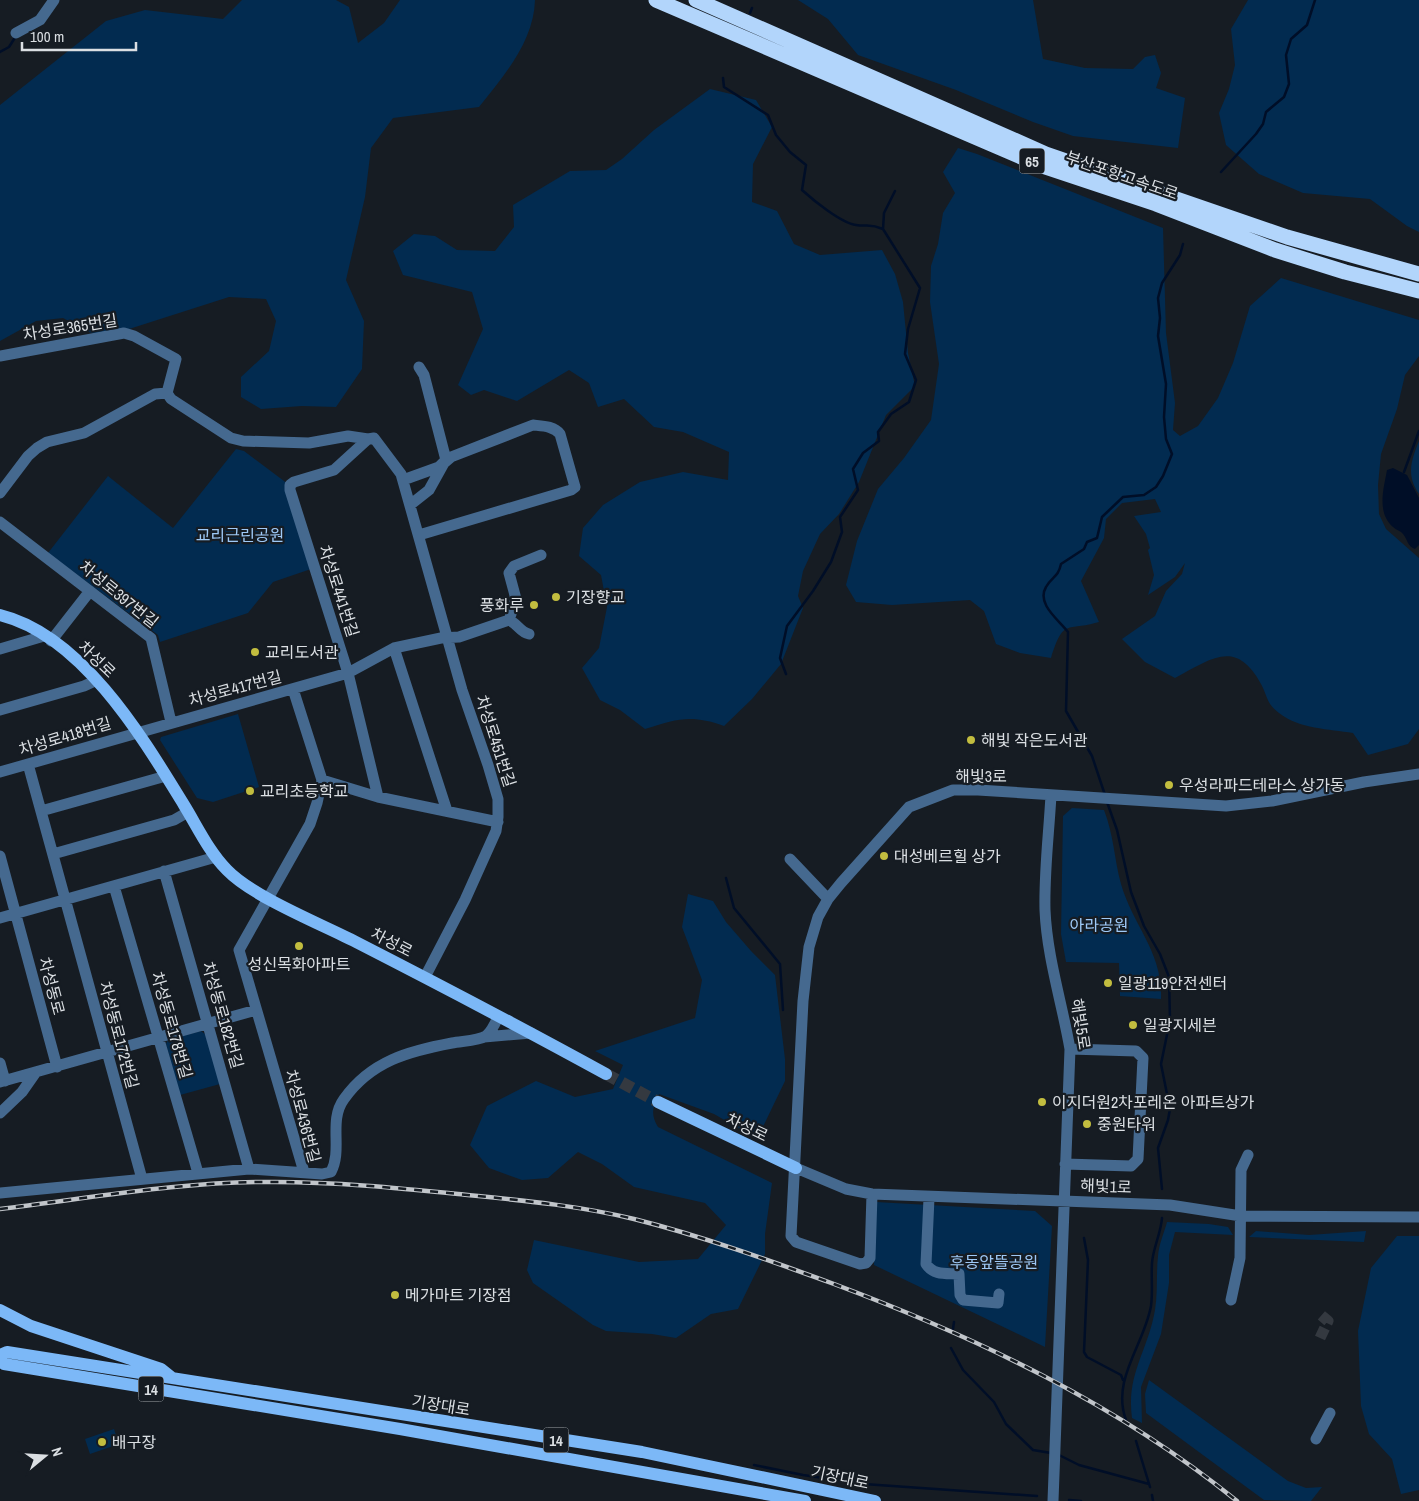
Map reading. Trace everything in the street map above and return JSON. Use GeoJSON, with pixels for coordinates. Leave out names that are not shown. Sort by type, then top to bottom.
{"type":"FeatureCollection","features":[{"type":"Feature","properties":{"kind":"highway","name":"부산포항고속도로"},"geometry":{"type":"LineString","coordinates":[[656,0],[1042,166],[1156,204],[1276,250],[1344,272],[1419,291]]}},
{"type":"Feature","properties":{"kind":"highway","name":"부산포항고속도로"},"geometry":{"type":"LineString","coordinates":[[696,0],[1046,154],[1287,237],[1419,274]]}},
{"type":"Feature","properties":{"kind":"main road","name":"차성로"},"geometry":{"type":"LineString","coordinates":[[0,615],[18,621],[48,638],[97,680],[138,731],[216,856],[236,878],[268,897],[426,977],[606,1074]]}},
{"type":"Feature","properties":{"kind":"main road","name":"차성로"},"geometry":{"type":"LineString","coordinates":[[658,1102],[796,1168]]}},
{"type":"Feature","properties":{"kind":"main road"},"geometry":{"type":"LineString","coordinates":[[0,1310],[30,1326],[161,1369],[173,1379]]}},
{"type":"Feature","properties":{"kind":"main road","name":"기장대로"},"geometry":{"type":"LineString","coordinates":[[0,1354],[7,1352],[642,1452],[875,1501]]}},
{"type":"Feature","properties":{"kind":"main road","name":"기장대로"},"geometry":{"type":"LineString","coordinates":[[0,1360],[4,1364],[390,1428],[805,1501]]}},
{"type":"Feature","properties":{"kind":"street"},"geometry":{"type":"LineString","coordinates":[[17,33],[40,20],[54,0]]}},
{"type":"Feature","properties":{"kind":"street","name":"차성로365번길"},"geometry":{"type":"LineString","coordinates":[[0,356],[124,333],[134,336],[176,359],[167,393]]}},
{"type":"Feature","properties":{"kind":"street"},"geometry":{"type":"LineString","coordinates":[[410,505],[429,490],[446,460],[424,375],[419,367]]}},
{"type":"Feature","properties":{"kind":"street"},"geometry":{"type":"LineString","coordinates":[[0,492],[31,452],[47,442],[84,433],[155,394],[167,393],[171,399],[231,438],[243,441],[309,443],[348,436],[368,439]]}},
{"type":"Feature","properties":{"kind":"street"},"geometry":{"type":"LineString","coordinates":[[403,480],[444,463],[451,457],[533,426],[544,426],[558,430],[560,434],[575,487],[571,490],[419,535]]}},
{"type":"Feature","properties":{"kind":"street","name":"차성로451번길"},"geometry":{"type":"LineString","coordinates":[[368,439],[374,438],[398,469],[403,480],[449,637],[462,690],[498,799],[498,822],[465,900],[426,977]]}},
{"type":"Feature","properties":{"kind":"street","name":"차성로441번길"},"geometry":{"type":"LineString","coordinates":[[368,439],[334,470],[290,485],[348,673],[378,796]]}},
{"type":"Feature","properties":{"kind":"street","name":"차성로397번길"},"geometry":{"type":"LineString","coordinates":[[0,522],[151,638],[171,722]]}},
{"type":"Feature","properties":{"kind":"street"},"geometry":{"type":"LineString","coordinates":[[530,634],[520,631],[515,623],[509,620],[516,600],[509,573],[514,566],[541,555]]}},
{"type":"Feature","properties":{"kind":"street"},"geometry":{"type":"LineString","coordinates":[[0,648],[48,638],[90,591]]}},
{"type":"Feature","properties":{"kind":"street","name":"차성로417번길"},"geometry":{"type":"LineString","coordinates":[[138,731],[348,673],[394,648],[449,637],[459,637],[509,620]]}},
{"type":"Feature","properties":{"kind":"street"},"geometry":{"type":"LineString","coordinates":[[394,648],[447,811]]}},
{"type":"Feature","properties":{"kind":"street"},"geometry":{"type":"LineString","coordinates":[[0,710],[84,686],[97,680]]}},
{"type":"Feature","properties":{"kind":"street"},"geometry":{"type":"LineString","coordinates":[[293,689],[322,780],[378,796],[498,822]]}},
{"type":"Feature","properties":{"kind":"street","name":"차성로418번길"},"geometry":{"type":"LineString","coordinates":[[0,772],[138,731]]}},
{"type":"Feature","properties":{"kind":"street"},"geometry":{"type":"LineString","coordinates":[[28,764],[65,900]]}},
{"type":"Feature","properties":{"kind":"street","name":"해빛3로"},"geometry":{"type":"LineString","coordinates":[[872,1194],[870,1258],[866,1263],[860,1264],[796,1242],[791,1236],[796,1168],[801,1033],[808,946],[818,917],[828,899],[909,807],[953,790],[1099,797],[1226,806],[1272,802],[1364,782],[1419,774]]}},
{"type":"Feature","properties":{"kind":"street"},"geometry":{"type":"LineString","coordinates":[[41,811],[166,776]]}},
{"type":"Feature","properties":{"kind":"street","name":"차성로436번길"},"geometry":{"type":"LineString","coordinates":[[0,1193],[249,1169],[304,1172],[239,950],[310,824],[318,803],[322,780]]}},
{"type":"Feature","properties":{"kind":"street","name":"해빛5로"},"geometry":{"type":"LineString","coordinates":[[1051,795],[1045,909],[1051,960],[1062,1004],[1070,1050],[1053,1501]]}},
{"type":"Feature","properties":{"kind":"street"},"geometry":{"type":"LineString","coordinates":[[53,854],[174,820],[188,812]]}},
{"type":"Feature","properties":{"kind":"street","name":"차성동로"},"geometry":{"type":"LineString","coordinates":[[0,856],[57,1067]]}},
{"type":"Feature","properties":{"kind":"street"},"geometry":{"type":"LineString","coordinates":[[0,918],[216,856]]}},
{"type":"Feature","properties":{"kind":"street"},"geometry":{"type":"LineString","coordinates":[[790,859],[828,899]]}},
{"type":"Feature","properties":{"kind":"street","name":"차성동로182번길"},"geometry":{"type":"LineString","coordinates":[[164,872],[249,1169]]}},
{"type":"Feature","properties":{"kind":"street","name":"차성동로178번길"},"geometry":{"type":"LineString","coordinates":[[114,886],[198,1173]]}},
{"type":"Feature","properties":{"kind":"street","name":"차성동로172번길"},"geometry":{"type":"LineString","coordinates":[[65,900],[142,1179]]}},
{"type":"Feature","properties":{"kind":"street"},"geometry":{"type":"LineString","coordinates":[[0,1063],[2,1082],[256,1010]]}},
{"type":"Feature","properties":{"kind":"street"},"geometry":{"type":"LineString","coordinates":[[484,1037],[493,1028],[498,1017]]}},
{"type":"Feature","properties":{"kind":"street"},"geometry":{"type":"LineString","coordinates":[[304,1172],[322,1174],[330,1172],[336,1162],[336,1112],[355,1086],[381,1063],[418,1050],[484,1037],[531,1033]]}},
{"type":"Feature","properties":{"kind":"street"},"geometry":{"type":"LineString","coordinates":[[1065,1164],[1132,1166],[1135,1164],[1138,1159],[1143,1058],[1136,1051],[1070,1050]]}},
{"type":"Feature","properties":{"kind":"street"},"geometry":{"type":"LineString","coordinates":[[0,1113],[22,1092],[36,1072]]}},
{"type":"Feature","properties":{"kind":"street"},"geometry":{"type":"LineString","coordinates":[[1234,1300],[1240,1258],[1241,1170],[1248,1155]]}},
{"type":"Feature","properties":{"kind":"street","name":"해빛1로"},"geometry":{"type":"LineString","coordinates":[[796,1168],[846,1189],[872,1194],[929,1198],[1173,1205],[1241,1216],[1419,1217]]}},
{"type":"Feature","properties":{"kind":"street"},"geometry":{"type":"LineString","coordinates":[[929,1198],[926,1264],[930,1270],[934,1273],[959,1274],[960,1295],[963,1300],[998,1303],[999,1294]]}},
{"type":"Feature","properties":{"kind":"street"},"geometry":{"type":"LineString","coordinates":[[1316,1439],[1330,1413]]}},
{"type":"Feature","properties":{"kind":"green space"},"geometry":{"type":"Polygon","coordinates":[[[242,0],[336,0],[349,7],[358,43],[384,23],[400,0],[535,0],[529,30],[523,44],[498,83],[479,107],[393,118],[371,148],[365,197],[346,280],[364,321],[362,369],[336,407],[302,406],[261,409],[241,397],[241,377],[269,351],[276,321],[266,299],[229,297],[101,338],[63,318],[36,321],[0,341],[0,105],[106,21],[145,10],[223,19],[242,0]]]}},
{"type":"Feature","properties":{"kind":"green space"},"geometry":{"type":"Polygon","coordinates":[[[798,0],[1033,0],[1043,59],[1085,68],[1133,69],[1145,57],[1155,55],[1161,73],[1156,88],[1185,98],[1178,148],[1073,136],[1033,122],[956,90],[858,55],[828,19],[798,0]]]}},
{"type":"Feature","properties":{"kind":"green space"},"geometry":{"type":"Polygon","coordinates":[[[1248,0],[1419,0],[1419,232],[1407,226],[1370,199],[1303,193],[1259,174],[1226,145],[1219,113],[1229,89],[1235,65],[1231,29],[1248,0]]]}},
{"type":"Feature","properties":{"kind":"green space"},"geometry":{"type":"Polygon","coordinates":[[[710,89],[756,100],[772,127],[753,164],[752,202],[777,211],[794,244],[820,255],[882,250],[895,274],[903,302],[908,353],[915,386],[886,415],[859,482],[839,514],[820,534],[803,571],[798,596],[803,608],[781,664],[752,699],[724,726],[702,720],[684,719],[645,729],[620,710],[600,700],[582,668],[599,648],[607,607],[601,575],[579,556],[583,528],[603,505],[640,482],[683,472],[728,480],[729,452],[683,432],[654,427],[624,399],[598,407],[589,383],[569,370],[517,401],[484,390],[471,395],[458,385],[483,329],[472,292],[403,275],[393,251],[414,234],[435,236],[457,250],[495,251],[514,227],[513,205],[570,171],[606,170],[622,159],[654,130],[710,89]]]}},
{"type":"Feature","properties":{"kind":"green space"},"geometry":{"type":"Polygon","coordinates":[[[958,148],[1163,228],[1166,333],[1175,403],[1173,430],[1180,436],[1198,426],[1218,398],[1233,363],[1250,306],[1281,278],[1419,320],[1419,356],[1405,375],[1397,409],[1381,454],[1378,485],[1379,514],[1386,529],[1419,558],[1419,729],[1408,744],[1368,755],[1353,733],[1315,728],[1287,718],[1272,706],[1252,670],[1242,661],[1232,657],[1211,659],[1175,678],[1145,662],[1122,639],[1155,616],[1166,591],[1182,574],[1185,563],[1175,577],[1148,595],[1154,575],[1148,550],[1150,548],[1146,534],[1134,516],[1161,512],[1155,499],[1122,503],[1106,519],[1104,538],[1081,581],[1099,622],[1068,628],[1063,631],[1055,645],[1051,658],[1020,653],[996,644],[984,611],[970,600],[892,605],[856,602],[846,585],[857,541],[878,489],[904,458],[931,420],[939,364],[930,302],[931,266],[938,244],[943,213],[955,193],[943,172],[958,148]]]}},
{"type":"Feature","properties":{"kind":"green space"},"geometry":{"type":"Polygon","coordinates":[[[1419,441],[1419,494],[1412,481],[1411,468],[1419,441]]]}},
{"type":"Feature","properties":{"kind":"green space","name":"교리근린공원"},"geometry":{"type":"Polygon","coordinates":[[[236,449],[244,451],[288,484],[311,569],[273,582],[248,613],[160,642],[158,635],[48,553],[108,476],[173,528],[236,449]]]}},
{"type":"Feature","properties":{"kind":"green space"},"geometry":{"type":"Polygon","coordinates":[[[238,714],[259,787],[213,802],[197,798],[160,740],[161,737],[238,714]]]}},
{"type":"Feature","properties":{"kind":"green space","name":"아라공원"},"geometry":{"type":"Polygon","coordinates":[[[1072,808],[1104,810],[1126,899],[1157,967],[1161,999],[1120,996],[1119,963],[1066,962],[1061,934],[1063,816],[1072,808]]]}},
{"type":"Feature","properties":{"kind":"green space"},"geometry":{"type":"Polygon","coordinates":[[[688,894],[713,901],[726,922],[775,975],[785,1059],[785,1081],[760,1133],[740,1129],[714,1114],[659,1094],[653,1114],[658,1127],[772,1183],[765,1234],[765,1254],[738,1309],[711,1314],[676,1338],[652,1334],[606,1331],[593,1325],[533,1283],[527,1270],[534,1240],[639,1262],[698,1259],[726,1225],[705,1203],[634,1187],[602,1164],[578,1152],[548,1178],[522,1180],[489,1168],[470,1145],[487,1106],[536,1081],[575,1097],[613,1089],[623,1065],[595,1051],[695,1018],[702,980],[682,927],[688,894]]]}},
{"type":"Feature","properties":{"kind":"green space"},"geometry":{"type":"Polygon","coordinates":[[[201,1031],[206,1035],[220,1084],[180,1095],[166,1044],[168,1040],[201,1031]]]}},
{"type":"Feature","properties":{"kind":"green space","name":"후동앞뜰공원"},"geometry":{"type":"Polygon","coordinates":[[[876,1202],[1035,1211],[1052,1226],[1045,1347],[874,1265],[876,1202]]]}},
{"type":"Feature","properties":{"kind":"green space"},"geometry":{"type":"Polygon","coordinates":[[[1167,1222],[1228,1227],[1233,1235],[1175,1232],[1169,1255],[1169,1283],[1161,1334],[1141,1387],[1142,1423],[1132,1418],[1132,1388],[1152,1325],[1155,1310],[1157,1263],[1160,1243],[1167,1222]]]}},
{"type":"Feature","properties":{"kind":"green space"},"geometry":{"type":"Polygon","coordinates":[[[1256,1231],[1309,1235],[1366,1231],[1364,1242],[1249,1237],[1256,1231]]]}},
{"type":"Feature","properties":{"kind":"green space"},"geometry":{"type":"Polygon","coordinates":[[[1397,1236],[1419,1236],[1419,1490],[1401,1494],[1392,1459],[1369,1434],[1361,1406],[1358,1331],[1371,1268],[1397,1236]]]}},
{"type":"Feature","properties":{"kind":"green space"},"geometry":{"type":"Polygon","coordinates":[[[1149,1380],[1288,1481],[1306,1488],[1322,1487],[1311,1501],[1264,1500],[1146,1413],[1145,1394],[1149,1380]]]}},
{"type":"Feature","properties":{"kind":"green space","name":"배구장"},"geometry":{"type":"Polygon","coordinates":[[[114,1429],[119,1444],[90,1454],[85,1439],[114,1429]]]}},
{"type":"Feature","properties":{"kind":"shaded area"},"geometry":{"type":"Polygon","coordinates":[[[1393,468],[1407,475],[1419,498],[1419,545],[1415,549],[1409,545],[1402,533],[1393,527],[1384,514],[1382,500],[1384,484],[1387,470],[1393,468]]]}},
{"type":"Feature","properties":{"kind":"waterway"},"geometry":{"type":"LineString","coordinates":[[1221,172],[1256,134],[1263,124],[1266,112],[1284,97],[1289,84],[1286,55],[1291,39],[1307,25],[1315,0]]}},
{"type":"Feature","properties":{"kind":"waterway"},"geometry":{"type":"LineString","coordinates":[[750,13],[752,8]]}},
{"type":"Feature","properties":{"kind":"waterway"},"geometry":{"type":"LineString","coordinates":[[0,52],[9,47],[16,36]]}},
{"type":"Feature","properties":{"kind":"waterway"},"geometry":{"type":"LineString","coordinates":[[723,78],[724,87],[768,115],[776,135],[790,152],[806,165],[802,190],[843,220],[856,225],[883,229]]}},
{"type":"Feature","properties":{"kind":"waterway"},"geometry":{"type":"LineString","coordinates":[[786,674],[780,658],[787,626],[813,591],[831,562],[842,532],[840,517],[858,490],[853,469],[863,453],[879,441],[878,432],[891,414],[909,402],[916,380],[905,354],[908,329],[920,288],[883,229],[884,213],[895,191]]}},
{"type":"Feature","properties":{"kind":"waterway"},"geometry":{"type":"LineString","coordinates":[[1105,795],[1092,756],[1066,711],[1068,632],[1046,606],[1044,593],[1048,583],[1057,575],[1061,564],[1084,549],[1087,542],[1097,538],[1102,517],[1123,497],[1144,495],[1156,487],[1172,454],[1166,439],[1164,417],[1166,384],[1158,336],[1160,318],[1158,298],[1162,283],[1180,255],[1183,244]]}},
{"type":"Feature","properties":{"kind":"waterway"},"geometry":{"type":"LineString","coordinates":[[1404,472],[1419,431]]}},
{"type":"Feature","properties":{"kind":"waterway"},"geometry":{"type":"LineString","coordinates":[[1107,802],[1117,830],[1131,892],[1144,926],[1160,954],[1169,977],[1170,1020],[1161,1064],[1170,1109],[1158,1148],[1162,1189]]}},
{"type":"Feature","properties":{"kind":"waterway"},"geometry":{"type":"LineString","coordinates":[[726,878],[734,908],[780,964],[783,1010]]}},
{"type":"Feature","properties":{"kind":"waterway"},"geometry":{"type":"LineString","coordinates":[[1126,1420],[1122,1405],[1125,1377],[1142,1335],[1151,1306],[1153,1257],[1162,1218]]}},
{"type":"Feature","properties":{"kind":"waterway"},"geometry":{"type":"LineString","coordinates":[[1084,1238],[1088,1260],[1084,1352],[1087,1357],[1121,1375],[1123,1380]]}},
{"type":"Feature","properties":{"kind":"waterway"},"geometry":{"type":"LineString","coordinates":[[953,1329],[954,1322]]}},
{"type":"Feature","properties":{"kind":"waterway"},"geometry":{"type":"LineString","coordinates":[[951,1348],[963,1370],[994,1402],[1006,1424],[1033,1450],[1051,1453]]}},
{"type":"Feature","properties":{"kind":"waterway"},"geometry":{"type":"LineString","coordinates":[[1136,1441],[1150,1487]]}},
{"type":"Feature","properties":{"kind":"waterway"},"geometry":{"type":"LineString","coordinates":[[1059,1455],[1079,1465],[1149,1484]]}},
{"type":"Feature","properties":{"kind":"waterway"},"geometry":{"type":"LineString","coordinates":[[754,1465],[803,1475],[864,1484],[1037,1496]]}},
{"type":"Feature","properties":{"kind":"waterway"},"geometry":{"type":"LineString","coordinates":[[1152,1495],[1153,1501]]}},
{"type":"Feature","properties":{"kind":"waterway"},"geometry":{"type":"LineString","coordinates":[[1069,1500],[1081,1501]]}},
{"type":"Feature","properties":{"kind":"tunnel"},"geometry":{"type":"LineString","coordinates":[[606,1074],[658,1102]]}},
{"type":"Feature","properties":{"kind":"tunnel"},"geometry":{"type":"LineString","coordinates":[[1320,1338],[1328,1321],[1321,1315]]}},
{"type":"Feature","properties":{"kind":"railway"},"geometry":{"type":"LineString","coordinates":[[0,1209],[172,1187],[241,1182],[298,1182],[344,1184],[524,1201],[590,1210],[634,1219],[760,1257],[834,1284],[941,1327],[993,1351],[1095,1404],[1144,1434],[1191,1466],[1237,1501]]}},
{"type":"Feature","properties":{"kind":"place","name":"기장향교"},"geometry":{"type":"Point","coordinates":[556,597]}},
{"type":"Feature","properties":{"kind":"place","name":"풍화루"},"geometry":{"type":"Point","coordinates":[534,605]}},
{"type":"Feature","properties":{"kind":"place","name":"교리도서관"},"geometry":{"type":"Point","coordinates":[255,652]}},
{"type":"Feature","properties":{"kind":"place","name":"해빛 작은도서관"},"geometry":{"type":"Point","coordinates":[971,740]}},
{"type":"Feature","properties":{"kind":"place","name":"우성라파드테라스 상가동"},"geometry":{"type":"Point","coordinates":[1169,785]}},
{"type":"Feature","properties":{"kind":"place","name":"교리초등학교"},"geometry":{"type":"Point","coordinates":[250,791]}},
{"type":"Feature","properties":{"kind":"place","name":"대성베르힐 상가"},"geometry":{"type":"Point","coordinates":[884,856]}},
{"type":"Feature","properties":{"kind":"place","name":"성신목화아파트"},"geometry":{"type":"Point","coordinates":[299,946]}},
{"type":"Feature","properties":{"kind":"place","name":"일광119안전센터"},"geometry":{"type":"Point","coordinates":[1108,983]}},
{"type":"Feature","properties":{"kind":"place","name":"일광지세븐"},"geometry":{"type":"Point","coordinates":[1133,1025]}},
{"type":"Feature","properties":{"kind":"place","name":"이지더원2차포레온 아파트상가"},"geometry":{"type":"Point","coordinates":[1042,1102]}},
{"type":"Feature","properties":{"kind":"place","name":"중원타워"},"geometry":{"type":"Point","coordinates":[1087,1124]}},
{"type":"Feature","properties":{"kind":"place","name":"메가마트 기장점"},"geometry":{"type":"Point","coordinates":[395,1295]}},
{"type":"Feature","properties":{"kind":"place","name":"배구장"},"geometry":{"type":"Point","coordinates":[102,1442]}}]}
